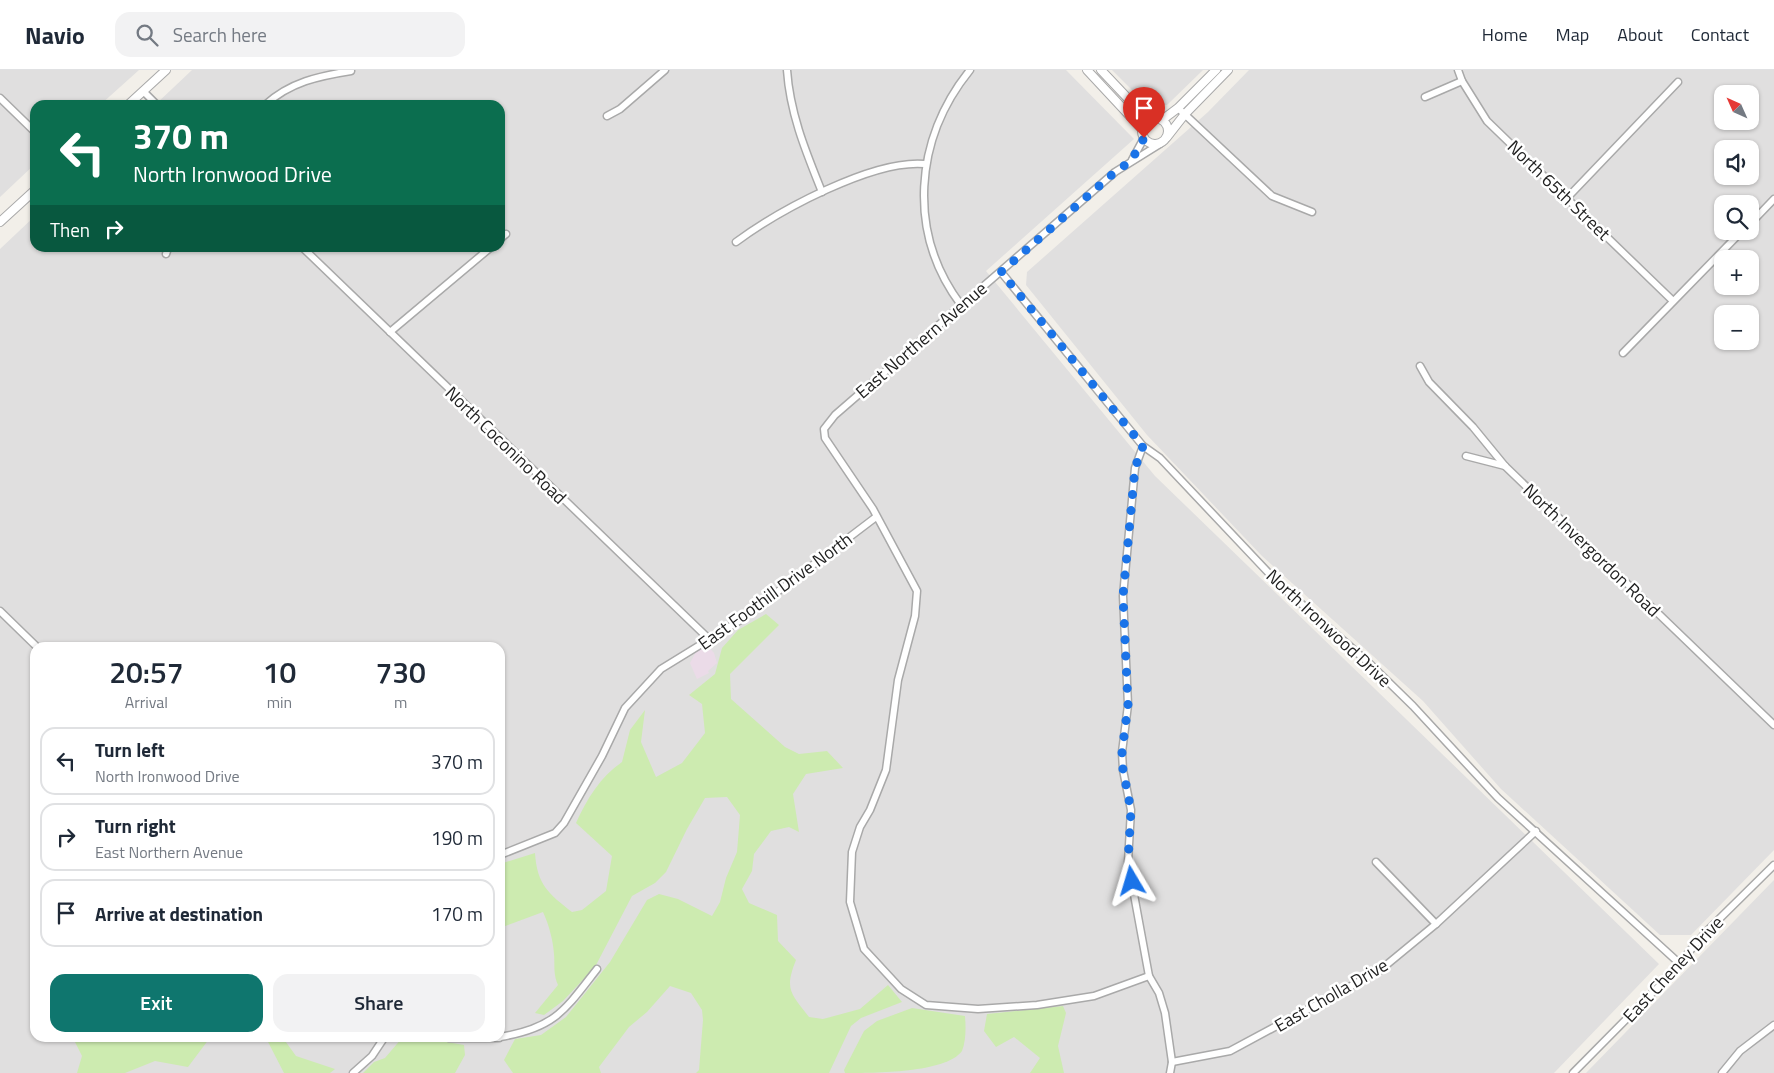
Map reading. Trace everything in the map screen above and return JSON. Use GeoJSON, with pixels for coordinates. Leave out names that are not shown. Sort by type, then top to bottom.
{"type":"FeatureCollection","features":[{"type":"Feature","properties":{"kind":"street"},"geometry":{"type":"LineString","coordinates":[[133,100],[166,70]]}},
{"type":"Feature","properties":{"kind":"street"},"geometry":{"type":"LineString","coordinates":[[608,116],[620,109],[664,70]]}},
{"type":"Feature","properties":{"kind":"street"},"geometry":{"type":"LineString","coordinates":[[787,70],[790,100],[796,122],[822,192]]}},
{"type":"Feature","properties":{"kind":"street"},"geometry":{"type":"LineString","coordinates":[[961,305],[940,273],[926,228],[923,204],[925,164],[939,119],[954,90],[970,70]]}},
{"type":"Feature","properties":{"kind":"street"},"geometry":{"type":"LineString","coordinates":[[1087,70],[1142,130],[1144,138],[1151,144],[1160,144],[1184,114],[1228,70]]}},
{"type":"Feature","properties":{"kind":"street"},"geometry":{"type":"LineString","coordinates":[[1101,70],[1137,108],[1154,118],[1162,120],[1169,130],[1167,137]]}},
{"type":"Feature","properties":{"kind":"street"},"geometry":{"type":"LineString","coordinates":[[1162,120],[1178,108],[1216,70]]}},
{"type":"Feature","properties":{"kind":"street","name":"North 65th Street"},"geometry":{"type":"LineString","coordinates":[[1458,70],[1462,81],[1487,120],[1673,301]]}},
{"type":"Feature","properties":{"kind":"street"},"geometry":{"type":"LineString","coordinates":[[272,100],[286,89],[303,81],[321,76],[351,72]]}},
{"type":"Feature","properties":{"kind":"street"},"geometry":{"type":"LineString","coordinates":[[1425,98],[1462,81]]}},
{"type":"Feature","properties":{"kind":"street"},"geometry":{"type":"LineString","coordinates":[[1568,197],[1678,82]]}},
{"type":"Feature","properties":{"kind":"street"},"geometry":{"type":"LineString","coordinates":[[143,91],[152,100]]}},
{"type":"Feature","properties":{"kind":"street"},"geometry":{"type":"LineString","coordinates":[[0,98],[30,127]]}},
{"type":"Feature","properties":{"kind":"street"},"geometry":{"type":"LineString","coordinates":[[1178,108],[1272,196],[1312,212]]}},
{"type":"Feature","properties":{"kind":"street"},"geometry":{"type":"LineString","coordinates":[[1142,130],[1146,122],[1154,118]]}},
{"type":"Feature","properties":{"kind":"street","name":"East Northern Avenue"},"geometry":{"type":"LineString","coordinates":[[1131,161],[1144,138]]}},
{"type":"Feature","properties":{"kind":"street","name":"East Northern Avenue"},"geometry":{"type":"LineString","coordinates":[[876,516],[825,438],[824,429],[826,425],[834,415],[1115,172],[1160,144]]}},
{"type":"Feature","properties":{"kind":"street"},"geometry":{"type":"LineString","coordinates":[[736,242],[750,232],[822,192],[893,166],[925,164]]}},
{"type":"Feature","properties":{"kind":"street"},"geometry":{"type":"LineString","coordinates":[[0,222],[30,195]]}},
{"type":"Feature","properties":{"kind":"street"},"geometry":{"type":"LineString","coordinates":[[1759,215],[1774,199]]}},
{"type":"Feature","properties":{"kind":"street"},"geometry":{"type":"LineString","coordinates":[[1623,353],[1733,240]]}},
{"type":"Feature","properties":{"kind":"street","name":"North Coconino Road"},"geometry":{"type":"LineString","coordinates":[[307,252],[710,640]]}},
{"type":"Feature","properties":{"kind":"street"},"geometry":{"type":"LineString","coordinates":[[390,332],[485,252]]}},
{"type":"Feature","properties":{"kind":"street","name":"North Ironwood Drive"},"geometry":{"type":"LineString","coordinates":[[1001,272],[1143,446],[1160,458],[1280,585],[1370,664],[1420,713],[1498,798],[1679,963]]}},
{"type":"Feature","properties":{"kind":"street","name":"North Invergordon Road"},"geometry":{"type":"LineString","coordinates":[[1420,366],[1429,382],[1473,427],[1505,466],[1774,725]]}},
{"type":"Feature","properties":{"kind":"street"},"geometry":{"type":"LineString","coordinates":[[1143,446],[1135,468],[1123,596],[1128,705],[1122,752],[1123,770],[1131,810],[1128,862],[1149,976],[1159,993],[1165,1013],[1172,1062],[1170,1073]]}},
{"type":"Feature","properties":{"kind":"street"},"geometry":{"type":"LineString","coordinates":[[1466,456],[1505,466]]}},
{"type":"Feature","properties":{"kind":"street"},"geometry":{"type":"LineString","coordinates":[[876,516],[917,591],[915,616],[898,680],[886,770],[870,810],[860,826],[852,852],[850,902],[864,949],[901,989],[926,1005],[978,1009],[1038,1005],[1094,996],[1149,976]]}},
{"type":"Feature","properties":{"kind":"street","name":"East Foothill Drive North"},"geometry":{"type":"LineString","coordinates":[[505,853],[555,833],[564,824],[602,756],[624,708],[660,669],[739,622],[876,516]]}},
{"type":"Feature","properties":{"kind":"street"},"geometry":{"type":"LineString","coordinates":[[0,610],[32,642]]}},
{"type":"Feature","properties":{"kind":"street","name":"East Cholla Drive"},"geometry":{"type":"LineString","coordinates":[[1172,1062],[1230,1050],[1379,971],[1436,924],[1536,831]]}},
{"type":"Feature","properties":{"kind":"street"},"geometry":{"type":"LineString","coordinates":[[1376,862],[1436,924]]}},
{"type":"Feature","properties":{"kind":"street","name":"East Cheney Drive"},"geometry":{"type":"LineString","coordinates":[[1573,1073],[1679,963],[1706,932],[1774,865]]}},
{"type":"Feature","properties":{"kind":"street"},"geometry":{"type":"LineString","coordinates":[[505,1036],[533,1029],[559,1016],[597,969]]}},
{"type":"Feature","properties":{"kind":"street"},"geometry":{"type":"LineString","coordinates":[[1722,1073],[1740,1051],[1774,1025]]}},
{"type":"Feature","properties":{"kind":"street"},"geometry":{"type":"LineString","coordinates":[[353,1073],[372,1056],[381,1042]]}},
{"type":"Feature","properties":{"kind":"shaded area"},"geometry":{"type":"Polygon","coordinates":[[[0,70],[139,70],[106,100],[30,100],[30,169],[0,197],[0,70]]]}},
{"type":"Feature","properties":{"kind":"shaded area"},"geometry":{"type":"Polygon","coordinates":[[[192,70],[1066,70],[1134,139],[986,271],[1155,476],[1659,964],[1554,1073],[0,1073],[0,249],[30,221],[30,252],[505,252],[505,100],[160,100],[192,70]]]}},
{"type":"Feature","properties":{"kind":"shaded area"},"geometry":{"type":"Polygon","coordinates":[[[1112,70],[1203,70],[1167,105],[1148,106],[1112,70]]]}},
{"type":"Feature","properties":{"kind":"shaded area"},"geometry":{"type":"Polygon","coordinates":[[[1249,70],[1774,70],[1774,850],[1691,935],[1660,935],[1501,789],[1423,701],[1262,556],[1147,435],[1026,285],[1027,272],[1208,112],[1249,70]]]}},
{"type":"Feature","properties":{"kind":"shaded area"},"geometry":{"type":"Polygon","coordinates":[[[707,645],[714,653],[717,663],[708,671],[709,673],[697,679],[690,663],[696,652],[707,645]]]}},
{"type":"Feature","properties":{"kind":"shaded area"},"geometry":{"type":"Polygon","coordinates":[[[1774,880],[1774,1073],[1586,1073],[1774,880]]]}},
{"type":"Feature","properties":{"kind":"green space"},"geometry":{"type":"Polygon","coordinates":[[[766,614],[779,625],[730,674],[731,699],[785,747],[799,754],[827,751],[843,768],[806,774],[793,794],[799,832],[789,827],[771,831],[754,854],[752,871],[742,889],[749,903],[777,915],[778,941],[796,960],[790,978],[791,991],[809,1017],[823,1019],[860,1009],[888,985],[902,1002],[861,1018],[851,1026],[829,1073],[696,1073],[699,1070],[702,1010],[691,993],[670,986],[647,1012],[629,1027],[599,1067],[601,1073],[513,1073],[504,1060],[515,1039],[541,1035],[566,1017],[610,962],[647,900],[659,894],[678,899],[712,916],[720,902],[726,878],[737,852],[740,815],[727,797],[705,798],[666,872],[655,883],[632,896],[595,967],[563,1001],[544,1015],[535,1013],[558,985],[555,974],[552,938],[543,912],[505,926],[505,862],[535,853],[538,873],[546,888],[572,912],[582,910],[606,891],[612,856],[576,823],[585,805],[607,774],[622,762],[630,730],[645,710],[641,742],[656,777],[682,763],[705,733],[702,704],[689,695],[715,674],[722,648],[738,630],[766,614]]]}},
{"type":"Feature","properties":{"kind":"green space"},"geometry":{"type":"Polygon","coordinates":[[[1063,1006],[1066,1013],[1058,1046],[1064,1073],[1030,1073],[1040,1058],[1014,1037],[996,1047],[984,1031],[987,1014],[1063,1006]]]}},
{"type":"Feature","properties":{"kind":"green space"},"geometry":{"type":"Polygon","coordinates":[[[912,1008],[965,1016],[965,1034],[962,1051],[954,1058],[926,1068],[891,1072],[845,1073],[844,1070],[864,1031],[877,1021],[912,1008]]]}},
{"type":"Feature","properties":{"kind":"green space"},"geometry":{"type":"Polygon","coordinates":[[[75,1042],[207,1042],[188,1067],[155,1061],[125,1073],[77,1073],[82,1056],[75,1042]]]}},
{"type":"Feature","properties":{"kind":"green space"},"geometry":{"type":"Polygon","coordinates":[[[268,1042],[286,1042],[296,1056],[335,1069],[330,1073],[284,1073],[268,1042]]]}},
{"type":"Feature","properties":{"kind":"green space"},"geometry":{"type":"Polygon","coordinates":[[[399,1042],[447,1042],[464,1045],[465,1055],[455,1073],[363,1073],[374,1062],[385,1058],[399,1042]]]}},
{"type":"Feature","properties":{"kind":"route"},"geometry":{"type":"LineString","coordinates":[[1132,881],[1128,862],[1131,810],[1123,770],[1122,752],[1128,705],[1123,596],[1135,468],[1143,446],[1001,272],[1115,172],[1131,161],[1140,150],[1144,138]]}}]}
